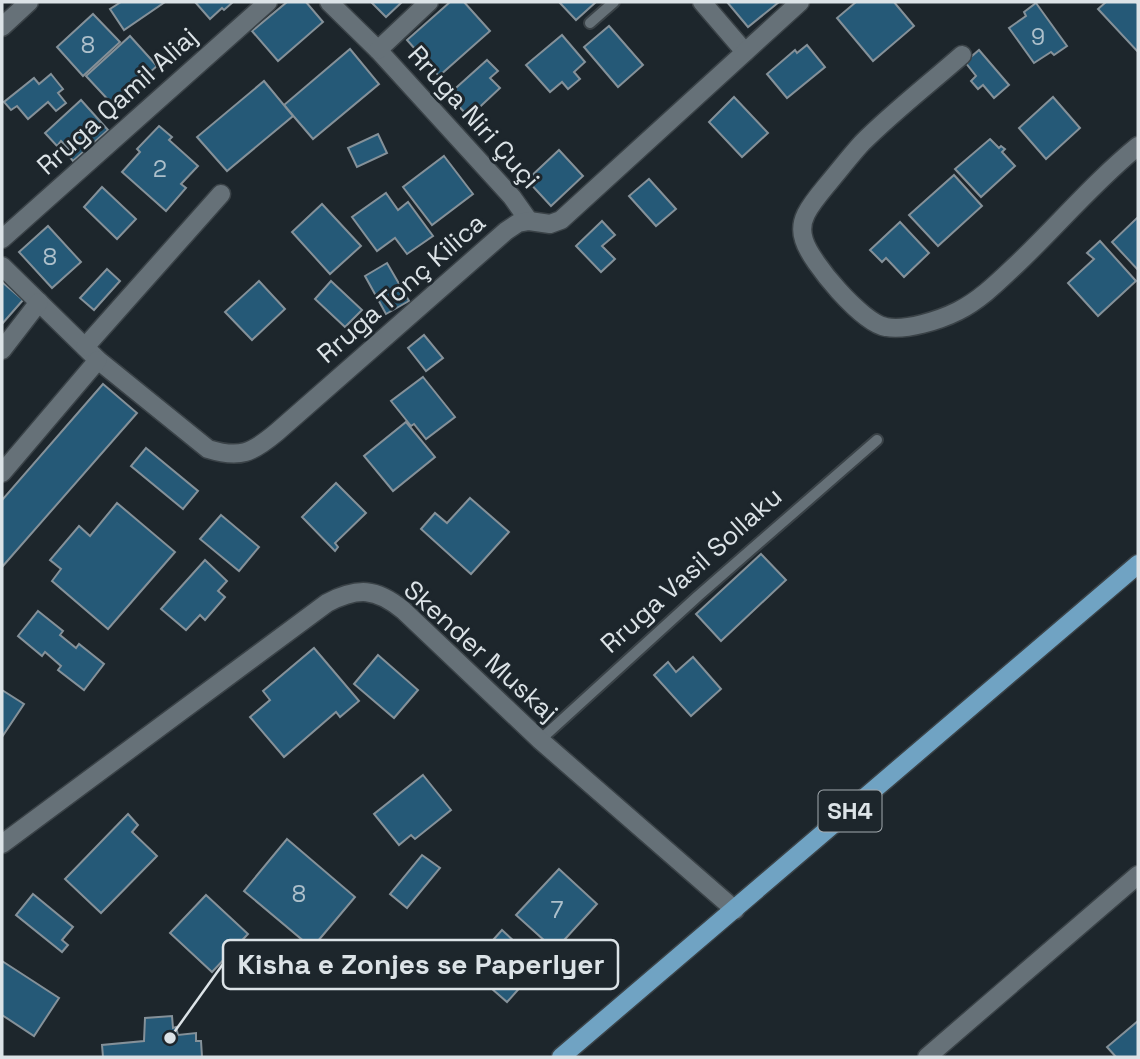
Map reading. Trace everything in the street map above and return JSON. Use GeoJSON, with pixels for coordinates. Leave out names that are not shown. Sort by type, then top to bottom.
{"type":"FeatureCollection","features":[{"type":"Feature","properties":{"kind":"main road","name":"SH4"},"geometry":{"type":"LineString","coordinates":[[561,1057],[1138,564]]}},
{"type":"Feature","properties":{"kind":"street"},"geometry":{"type":"LineString","coordinates":[[2,27],[29,2]]}},
{"type":"Feature","properties":{"kind":"street","name":"Rruga Qamil Aliaj"},"geometry":{"type":"LineString","coordinates":[[2,239],[268,2]]}},
{"type":"Feature","properties":{"kind":"street","name":"Rruga Niri Çuçi"},"geometry":{"type":"LineString","coordinates":[[329,2],[378,50],[512,197],[529,221]]}},
{"type":"Feature","properties":{"kind":"street","name":"Rruga Niri Çuçi"},"geometry":{"type":"LineString","coordinates":[[378,50],[429,2]]}},
{"type":"Feature","properties":{"kind":"street"},"geometry":{"type":"LineString","coordinates":[[702,2],[745,52]]}},
{"type":"Feature","properties":{"kind":"street","name":"Rruga Tonç Kilica"},"geometry":{"type":"LineString","coordinates":[[2,266],[98,360],[208,449],[225,455],[244,453],[262,445],[506,231],[518,223],[529,221],[550,224],[561,220],[800,2]]}},
{"type":"Feature","properties":{"kind":"street"},"geometry":{"type":"LineString","coordinates":[[962,55],[861,144],[822,191],[802,224],[803,237],[820,269],[871,321],[885,327],[906,327],[957,312],[982,297],[1138,146]]}},
{"type":"Feature","properties":{"kind":"street"},"geometry":{"type":"LineString","coordinates":[[85,347],[221,194]]}},
{"type":"Feature","properties":{"kind":"street"},"geometry":{"type":"LineString","coordinates":[[2,350],[39,302]]}},
{"type":"Feature","properties":{"kind":"street"},"geometry":{"type":"LineString","coordinates":[[2,473],[98,360]]}},
{"type":"Feature","properties":{"kind":"street","name":"Skender Muskaj"},"geometry":{"type":"LineString","coordinates":[[2,844],[327,603],[343,595],[361,592],[390,599],[403,610],[540,740],[735,910]]}},
{"type":"Feature","properties":{"kind":"street"},"geometry":{"type":"LineString","coordinates":[[927,1057],[1138,875]]}},
{"type":"Feature","properties":{"kind":"lane"},"geometry":{"type":"LineString","coordinates":[[590,23],[614,2]]}},
{"type":"Feature","properties":{"kind":"lane","name":"Rruga Vasil Sollaku"},"geometry":{"type":"LineString","coordinates":[[540,740],[877,440]]}},
{"type":"Feature","properties":{"kind":"building"},"geometry":{"type":"Polygon","coordinates":[[[121,2],[165,2],[124,30],[110,9],[121,2]]]}},
{"type":"Feature","properties":{"kind":"building"},"geometry":{"type":"Polygon","coordinates":[[[195,2],[233,2],[210,19],[195,2]]]}},
{"type":"Feature","properties":{"kind":"building"},"geometry":{"type":"Polygon","coordinates":[[[287,2],[306,2],[323,22],[278,61],[252,31],[287,2]]]}},
{"type":"Feature","properties":{"kind":"building"},"geometry":{"type":"Polygon","coordinates":[[[371,2],[402,2],[386,17],[371,2]]]}},
{"type":"Feature","properties":{"kind":"building"},"geometry":{"type":"Polygon","coordinates":[[[450,2],[464,2],[490,31],[439,76],[407,40],[450,2]]]}},
{"type":"Feature","properties":{"kind":"building"},"geometry":{"type":"Polygon","coordinates":[[[559,2],[596,2],[576,20],[559,2]]]}},
{"type":"Feature","properties":{"kind":"building"},"geometry":{"type":"Polygon","coordinates":[[[727,2],[779,2],[748,27],[727,2]]]}},
{"type":"Feature","properties":{"kind":"building"},"geometry":{"type":"Polygon","coordinates":[[[856,2],[894,2],[914,26],[873,61],[837,18],[856,2]]]}},
{"type":"Feature","properties":{"kind":"building"},"geometry":{"type":"Polygon","coordinates":[[[1106,2],[1138,4],[1138,52],[1098,9],[1106,2]]]}},
{"type":"Feature","properties":{"kind":"building"},"geometry":{"type":"Polygon","coordinates":[[[1036,3],[1067,46],[1034,63],[1009,28],[1026,16],[1024,12],[1036,3]]]}},
{"type":"Feature","properties":{"kind":"building"},"geometry":{"type":"Polygon","coordinates":[[[93,14],[120,42],[83,76],[57,47],[93,14]]]}},
{"type":"Feature","properties":{"kind":"building"},"geometry":{"type":"Polygon","coordinates":[[[609,26],[643,65],[618,87],[584,47],[609,26]]]}},
{"type":"Feature","properties":{"kind":"building"},"geometry":{"type":"Polygon","coordinates":[[[562,35],[585,62],[574,72],[580,79],[568,89],[562,82],[550,92],[526,65],[562,35]]]}},
{"type":"Feature","properties":{"kind":"building"},"geometry":{"type":"Polygon","coordinates":[[[130,36],[157,66],[113,105],[86,76],[130,36]]]}},
{"type":"Feature","properties":{"kind":"building"},"geometry":{"type":"Polygon","coordinates":[[[807,45],[825,67],[787,98],[767,74],[795,50],[797,53],[807,45]]]}},
{"type":"Feature","properties":{"kind":"building"},"geometry":{"type":"Polygon","coordinates":[[[350,49],[379,84],[313,139],[284,105],[350,49]]]}},
{"type":"Feature","properties":{"kind":"building"},"geometry":{"type":"Polygon","coordinates":[[[979,50],[1009,85],[994,98],[983,85],[978,89],[971,81],[976,76],[965,62],[979,50]]]}},
{"type":"Feature","properties":{"kind":"building"},"geometry":{"type":"Polygon","coordinates":[[[487,60],[498,71],[490,78],[500,88],[469,117],[448,95],[487,60]]]}},
{"type":"Feature","properties":{"kind":"building"},"geometry":{"type":"Polygon","coordinates":[[[51,74],[63,89],[58,93],[66,103],[56,111],[48,102],[28,119],[17,106],[11,110],[4,102],[34,78],[39,84],[51,74]]]}},
{"type":"Feature","properties":{"kind":"building"},"geometry":{"type":"Polygon","coordinates":[[[264,81],[293,116],[227,171],[197,137],[264,81]]]}},
{"type":"Feature","properties":{"kind":"building"},"geometry":{"type":"Polygon","coordinates":[[[734,97],[768,133],[742,157],[709,122],[734,97]]]}},
{"type":"Feature","properties":{"kind":"building"},"geometry":{"type":"Polygon","coordinates":[[[1053,97],[1080,128],[1046,159],[1019,128],[1053,97]]]}},
{"type":"Feature","properties":{"kind":"building"},"geometry":{"type":"Polygon","coordinates":[[[81,100],[108,130],[73,161],[68,155],[72,152],[61,141],[57,146],[45,133],[81,100]]]}},
{"type":"Feature","properties":{"kind":"building"},"geometry":{"type":"Polygon","coordinates":[[[159,126],[172,137],[169,140],[198,166],[181,184],[186,188],[166,211],[122,172],[140,152],[137,149],[159,126]]]}},
{"type":"Feature","properties":{"kind":"building"},"geometry":{"type":"Polygon","coordinates":[[[378,134],[387,153],[357,167],[348,148],[378,134]]]}},
{"type":"Feature","properties":{"kind":"building"},"geometry":{"type":"Polygon","coordinates":[[[990,139],[999,148],[1001,146],[1005,149],[1002,152],[1015,166],[981,197],[955,169],[990,139]]]}},
{"type":"Feature","properties":{"kind":"building"},"geometry":{"type":"Polygon","coordinates":[[[559,150],[583,176],[551,206],[527,180],[559,150]]]}},
{"type":"Feature","properties":{"kind":"building"},"geometry":{"type":"Polygon","coordinates":[[[444,156],[473,194],[432,225],[403,187],[444,156]]]}},
{"type":"Feature","properties":{"kind":"building"},"geometry":{"type":"Polygon","coordinates":[[[954,175],[982,206],[938,246],[909,215],[954,175]]]}},
{"type":"Feature","properties":{"kind":"building"},"geometry":{"type":"Polygon","coordinates":[[[649,179],[676,209],[656,226],[629,196],[649,179]]]}},
{"type":"Feature","properties":{"kind":"building"},"geometry":{"type":"Polygon","coordinates":[[[102,187],[136,219],[117,239],[84,207],[102,187]]]}},
{"type":"Feature","properties":{"kind":"building"},"geometry":{"type":"Polygon","coordinates":[[[386,193],[398,210],[408,202],[433,236],[407,254],[395,238],[377,251],[352,217],[386,193]]]}},
{"type":"Feature","properties":{"kind":"building"},"geometry":{"type":"Polygon","coordinates":[[[322,204],[361,246],[330,274],[292,232],[322,204]]]}},
{"type":"Feature","properties":{"kind":"building"},"geometry":{"type":"Polygon","coordinates":[[[1138,217],[1138,270],[1112,242],[1138,217]]]}},
{"type":"Feature","properties":{"kind":"building"},"geometry":{"type":"Polygon","coordinates":[[[602,221],[615,235],[602,246],[615,259],[601,272],[576,246],[602,221]]]}},
{"type":"Feature","properties":{"kind":"building"},"geometry":{"type":"Polygon","coordinates":[[[900,222],[929,253],[904,277],[886,258],[882,262],[870,250],[900,222]]]}},
{"type":"Feature","properties":{"kind":"building"},"geometry":{"type":"Polygon","coordinates":[[[48,226],[81,262],[52,288],[19,252],[48,226]]]}},
{"type":"Feature","properties":{"kind":"building"},"geometry":{"type":"Polygon","coordinates":[[[1100,241],[1136,281],[1098,316],[1068,283],[1094,259],[1087,253],[1100,241]]]}},
{"type":"Feature","properties":{"kind":"building"},"geometry":{"type":"Polygon","coordinates":[[[387,263],[409,301],[386,314],[365,276],[387,263]]]}},
{"type":"Feature","properties":{"kind":"building"},"geometry":{"type":"Polygon","coordinates":[[[107,269],[120,281],[94,310],[80,298],[107,269]]]}},
{"type":"Feature","properties":{"kind":"building"},"geometry":{"type":"Polygon","coordinates":[[[259,281],[285,309],[252,340],[225,312],[259,281]]]}},
{"type":"Feature","properties":{"kind":"building"},"geometry":{"type":"Polygon","coordinates":[[[331,281],[362,310],[345,327],[315,299],[331,281]]]}},
{"type":"Feature","properties":{"kind":"building"},"geometry":{"type":"Polygon","coordinates":[[[2,282],[23,300],[2,324],[2,282]]]}},
{"type":"Feature","properties":{"kind":"building"},"geometry":{"type":"Polygon","coordinates":[[[424,335],[443,358],[426,371],[408,348],[424,335]]]}},
{"type":"Feature","properties":{"kind":"building"},"geometry":{"type":"Polygon","coordinates":[[[423,377],[455,417],[426,439],[414,424],[411,426],[391,401],[423,377]]]}},
{"type":"Feature","properties":{"kind":"building"},"geometry":{"type":"Polygon","coordinates":[[[103,384],[137,413],[2,567],[2,500],[103,384]]]}},
{"type":"Feature","properties":{"kind":"building"},"geometry":{"type":"Polygon","coordinates":[[[406,422],[435,457],[393,491],[364,456],[406,422]]]}},
{"type":"Feature","properties":{"kind":"building"},"geometry":{"type":"Polygon","coordinates":[[[146,448],[198,491],[183,509],[131,466],[146,448]]]}},
{"type":"Feature","properties":{"kind":"building"},"geometry":{"type":"Polygon","coordinates":[[[336,483],[366,513],[335,543],[338,547],[335,551],[302,517],[336,483]]]}},
{"type":"Feature","properties":{"kind":"building"},"geometry":{"type":"Polygon","coordinates":[[[470,498],[509,532],[471,574],[421,529],[435,513],[447,523],[470,498]]]}},
{"type":"Feature","properties":{"kind":"building"},"geometry":{"type":"Polygon","coordinates":[[[117,503],[175,552],[108,629],[52,581],[61,569],[50,560],[79,526],[90,536],[117,503]]]}},
{"type":"Feature","properties":{"kind":"building"},"geometry":{"type":"Polygon","coordinates":[[[221,515],[259,547],[239,571],[200,539],[221,515]]]}},
{"type":"Feature","properties":{"kind":"building"},"geometry":{"type":"Polygon","coordinates":[[[761,554],[786,580],[721,641],[696,614],[761,554]]]}},
{"type":"Feature","properties":{"kind":"building"},"geometry":{"type":"Polygon","coordinates":[[[205,560],[227,581],[218,591],[225,597],[205,620],[200,615],[186,630],[161,609],[205,560]]]}},
{"type":"Feature","properties":{"kind":"building"},"geometry":{"type":"Polygon","coordinates":[[[38,611],[63,631],[60,635],[76,648],[79,644],[104,664],[84,690],[58,670],[61,666],[45,652],[42,656],[18,636],[38,611]]]}},
{"type":"Feature","properties":{"kind":"building"},"geometry":{"type":"Polygon","coordinates":[[[314,648],[359,701],[340,717],[336,712],[284,757],[250,717],[270,700],[263,691],[314,648]]]}},
{"type":"Feature","properties":{"kind":"building"},"geometry":{"type":"Polygon","coordinates":[[[378,655],[418,690],[394,718],[354,684],[378,655]]]}},
{"type":"Feature","properties":{"kind":"building"},"geometry":{"type":"Polygon","coordinates":[[[693,657],[721,689],[691,716],[654,675],[668,662],[676,672],[693,657]]]}},
{"type":"Feature","properties":{"kind":"building"},"geometry":{"type":"Polygon","coordinates":[[[2,690],[24,704],[2,737],[2,690]]]}},
{"type":"Feature","properties":{"kind":"building"},"geometry":{"type":"Polygon","coordinates":[[[423,775],[451,810],[415,839],[411,835],[399,845],[374,814],[423,775]]]}},
{"type":"Feature","properties":{"kind":"building"},"geometry":{"type":"Polygon","coordinates":[[[128,814],[138,825],[132,832],[157,856],[101,913],[65,879],[128,814]]]}},
{"type":"Feature","properties":{"kind":"building"},"geometry":{"type":"Polygon","coordinates":[[[287,839],[355,897],[312,948],[244,891],[287,839]]]}},
{"type":"Feature","properties":{"kind":"building"},"geometry":{"type":"Polygon","coordinates":[[[422,855],[440,868],[407,908],[390,894],[422,855]]]}},
{"type":"Feature","properties":{"kind":"building"},"geometry":{"type":"Polygon","coordinates":[[[559,869],[597,904],[555,950],[516,915],[559,869]]]}},
{"type":"Feature","properties":{"kind":"building"},"geometry":{"type":"Polygon","coordinates":[[[33,894],[73,927],[62,940],[68,945],[62,952],[16,915],[33,894]]]}},
{"type":"Feature","properties":{"kind":"building"},"geometry":{"type":"Polygon","coordinates":[[[206,895],[248,934],[212,972],[170,933],[206,895]]]}},
{"type":"Feature","properties":{"kind":"building"},"geometry":{"type":"Polygon","coordinates":[[[502,930],[540,965],[507,1002],[468,968],[502,930]]]}},
{"type":"Feature","properties":{"kind":"building"},"geometry":{"type":"Polygon","coordinates":[[[2,961],[59,998],[34,1036],[2,1015],[2,961]]]}},
{"type":"Feature","properties":{"kind":"building"},"geometry":{"type":"Polygon","coordinates":[[[172,1016],[173,1028],[176,1027],[178,1035],[196,1033],[196,1041],[201,1041],[202,1057],[103,1057],[102,1045],[144,1041],[145,1018],[172,1016]]]}},
{"type":"Feature","properties":{"kind":"building"},"geometry":{"type":"Polygon","coordinates":[[[1138,1021],[1138,1057],[1116,1057],[1107,1047],[1138,1021]]]}},
{"type":"Feature","properties":{"kind":"place","name":"Kisha e Zonjes se Paperlyer"},"geometry":{"type":"Point","coordinates":[170,1038]}}]}
